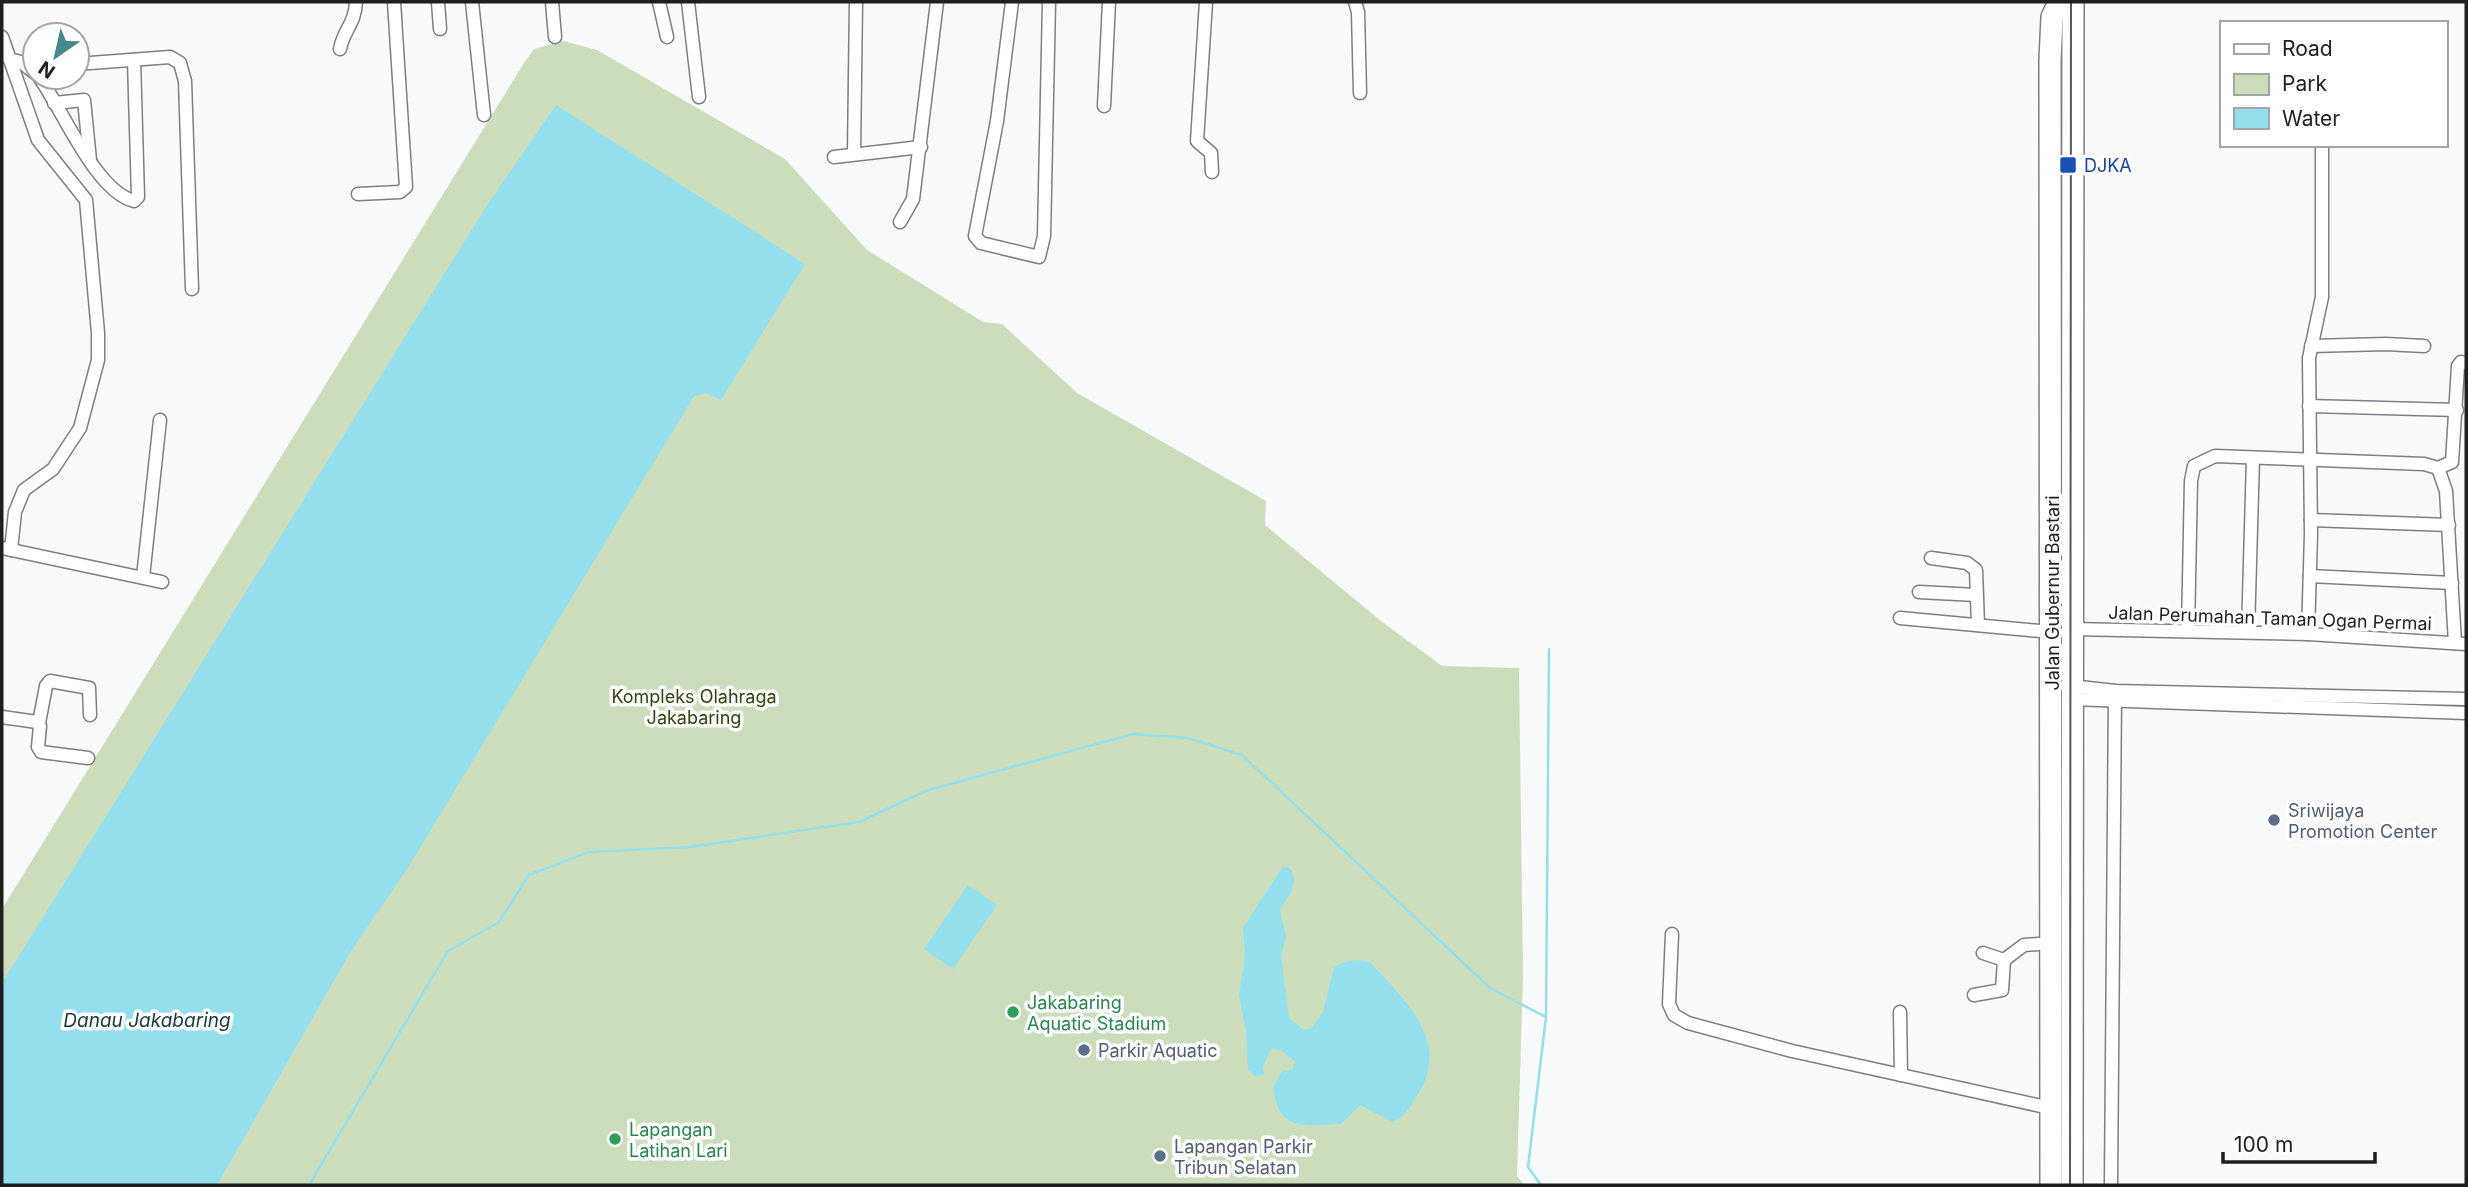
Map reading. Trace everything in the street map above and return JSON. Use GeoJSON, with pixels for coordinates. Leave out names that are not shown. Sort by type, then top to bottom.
{"type":"FeatureCollection","features":[{"type":"Feature","properties":{"kind":"highway","name":"Jalan Gubernur Bastari"},"geometry":{"type":"LineString","coordinates":[[2059,2],[2052,17],[2050,60],[2052,339],[2062,630],[2077,694],[2072,1185]]}},
{"type":"Feature","properties":{"kind":"highway","name":"Jalan Gubernur Bastari"},"geometry":{"type":"LineString","coordinates":[[2051,1185],[2051,943],[2073,344],[2073,2]]}},
{"type":"Feature","properties":{"kind":"highway"},"geometry":{"type":"LineString","coordinates":[[2052,339],[2073,344]]}},
{"type":"Feature","properties":{"kind":"street"},"geometry":{"type":"LineString","coordinates":[[340,49],[343,37],[355,20],[356,2]]}},
{"type":"Feature","properties":{"kind":"street"},"geometry":{"type":"LineString","coordinates":[[659,2],[667,37]]}},
{"type":"Feature","properties":{"kind":"street"},"geometry":{"type":"LineString","coordinates":[[688,2],[699,97]]}},
{"type":"Feature","properties":{"kind":"street"},"geometry":{"type":"LineString","coordinates":[[854,154],[856,2]]}},
{"type":"Feature","properties":{"kind":"street"},"geometry":{"type":"LineString","coordinates":[[900,222],[913,199],[937,2]]}},
{"type":"Feature","properties":{"kind":"street"},"geometry":{"type":"LineString","coordinates":[[1012,2],[999,108],[975,236],[981,243],[1039,257],[1044,236],[1049,2]]}},
{"type":"Feature","properties":{"kind":"street"},"geometry":{"type":"LineString","coordinates":[[1104,106],[1109,2]]}},
{"type":"Feature","properties":{"kind":"street"},"geometry":{"type":"LineString","coordinates":[[1206,2],[1197,141],[1211,153],[1212,172]]}},
{"type":"Feature","properties":{"kind":"street"},"geometry":{"type":"LineString","coordinates":[[1355,2],[1360,93]]}},
{"type":"Feature","properties":{"kind":"street"},"geometry":{"type":"LineString","coordinates":[[552,4],[555,37]]}},
{"type":"Feature","properties":{"kind":"street"},"geometry":{"type":"LineString","coordinates":[[438,5],[440,29]]}},
{"type":"Feature","properties":{"kind":"street"},"geometry":{"type":"LineString","coordinates":[[358,194],[400,192],[405,187],[394,7]]}},
{"type":"Feature","properties":{"kind":"street"},"geometry":{"type":"LineString","coordinates":[[472,7],[484,115]]}},
{"type":"Feature","properties":{"kind":"street"},"geometry":{"type":"LineString","coordinates":[[3,40],[38,139],[86,200],[98,360],[80,428],[53,470],[24,490],[15,512],[6,549],[162,582]]}},
{"type":"Feature","properties":{"kind":"street"},"geometry":{"type":"LineString","coordinates":[[91,63],[170,57],[180,63],[183,71],[192,289]]}},
{"type":"Feature","properties":{"kind":"street"},"geometry":{"type":"LineString","coordinates":[[9,59],[21,65]]}},
{"type":"Feature","properties":{"kind":"street"},"geometry":{"type":"LineString","coordinates":[[47,91],[90,160],[115,188],[130,200],[137,199],[134,60]]}},
{"type":"Feature","properties":{"kind":"street"},"geometry":{"type":"LineString","coordinates":[[54,103],[84,100],[90,160]]}},
{"type":"Feature","properties":{"kind":"street"},"geometry":{"type":"LineString","coordinates":[[834,157],[921,147]]}},
{"type":"Feature","properties":{"kind":"street"},"geometry":{"type":"LineString","coordinates":[[2308,634],[2311,520],[2309,406],[2311,346],[2322,297],[2322,147]]}},
{"type":"Feature","properties":{"kind":"street"},"geometry":{"type":"LineString","coordinates":[[2311,346],[2424,346]]}},
{"type":"Feature","properties":{"kind":"street"},"geometry":{"type":"LineString","coordinates":[[2452,462],[2458,366],[2466,363]]}},
{"type":"Feature","properties":{"kind":"street"},"geometry":{"type":"LineString","coordinates":[[2309,406],[2457,411]]}},
{"type":"Feature","properties":{"kind":"street"},"geometry":{"type":"LineString","coordinates":[[143,577],[160,420]]}},
{"type":"Feature","properties":{"kind":"street"},"geometry":{"type":"LineString","coordinates":[[2189,630],[2191,481],[2194,466],[2215,456],[2424,464],[2438,468],[2452,462],[2466,463]]}},
{"type":"Feature","properties":{"kind":"street"},"geometry":{"type":"LineString","coordinates":[[2248,632],[2253,458]]}},
{"type":"Feature","properties":{"kind":"street"},"geometry":{"type":"LineString","coordinates":[[2438,468],[2446,491],[2452,583],[2460,643]]}},
{"type":"Feature","properties":{"kind":"street"},"geometry":{"type":"LineString","coordinates":[[2311,520],[2449,525]]}},
{"type":"Feature","properties":{"kind":"street"},"geometry":{"type":"LineString","coordinates":[[1931,558],[1973,566],[1977,573],[1978,625]]}},
{"type":"Feature","properties":{"kind":"street"},"geometry":{"type":"LineString","coordinates":[[2310,576],[2452,583]]}},
{"type":"Feature","properties":{"kind":"street"},"geometry":{"type":"LineString","coordinates":[[1919,592],[1976,595]]}},
{"type":"Feature","properties":{"kind":"street","name":"Jalan Perumahan Taman Ogan Permai"},"geometry":{"type":"LineString","coordinates":[[1900,618],[2062,630],[2189,630],[2460,643]]}},
{"type":"Feature","properties":{"kind":"street"},"geometry":{"type":"LineString","coordinates":[[88,758],[41,752],[38,747],[39,723],[46,686],[50,681],[89,688],[90,715]]}},
{"type":"Feature","properties":{"kind":"street"},"geometry":{"type":"LineString","coordinates":[[2077,694],[2466,713]]}},
{"type":"Feature","properties":{"kind":"street"},"geometry":{"type":"LineString","coordinates":[[2109,696],[2466,699]]}},
{"type":"Feature","properties":{"kind":"street"},"geometry":{"type":"LineString","coordinates":[[2109,696],[2111,1185]]}},
{"type":"Feature","properties":{"kind":"street"},"geometry":{"type":"LineString","coordinates":[[2,717],[39,723]]}},
{"type":"Feature","properties":{"kind":"street"},"geometry":{"type":"LineString","coordinates":[[1672,934],[1669,1004],[1674,1015],[1688,1023],[1793,1051],[2050,1108]]}},
{"type":"Feature","properties":{"kind":"street"},"geometry":{"type":"LineString","coordinates":[[1974,995],[2002,990],[2004,960],[2024,945],[2051,943]]}},
{"type":"Feature","properties":{"kind":"street"},"geometry":{"type":"LineString","coordinates":[[1983,953],[2004,960]]}},
{"type":"Feature","properties":{"kind":"street"},"geometry":{"type":"LineString","coordinates":[[1900,1012],[1901,1075]]}},
{"type":"Feature","properties":{"kind":"green space","name":"Kompleks Olahraga Jakabaring"},"geometry":{"type":"Polygon","coordinates":[[[563,41],[597,50],[785,159],[867,250],[983,322],[1002,324],[1077,393],[1266,501],[1265,525],[1381,621],[1442,666],[1519,668],[1523,976],[1517,1176],[1524,1185],[2,1185],[2,909],[524,63],[534,49],[563,41]]]}},
{"type":"Feature","properties":{"kind":"water","name":"Danau Jakabaring"},"geometry":{"type":"Polygon","coordinates":[[[556,105],[805,264],[721,400],[706,393],[694,396],[409,866],[351,951],[217,1185],[2,1185],[2,983],[486,207],[556,105]]]}},
{"type":"Feature","properties":{"kind":"water"},"geometry":{"type":"Polygon","coordinates":[[[1283,866],[1291,869],[1294,880],[1292,890],[1280,910],[1286,938],[1281,955],[1289,1018],[1303,1029],[1312,1028],[1323,1012],[1334,967],[1356,960],[1365,961],[1370,962],[1409,1006],[1426,1038],[1429,1056],[1427,1074],[1410,1106],[1393,1122],[1360,1105],[1341,1124],[1295,1123],[1281,1112],[1273,1087],[1282,1071],[1292,1070],[1295,1061],[1280,1050],[1271,1049],[1263,1066],[1264,1075],[1255,1076],[1248,1070],[1246,1032],[1239,995],[1245,957],[1243,928],[1283,866]]]}},
{"type":"Feature","properties":{"kind":"water"},"geometry":{"type":"Polygon","coordinates":[[[968,885],[997,905],[953,969],[924,949],[968,885]]]}},
{"type":"Feature","properties":{"kind":"waterway"},"geometry":{"type":"LineString","coordinates":[[1541,1185],[1528,1167],[1546,1017],[1549,649]]}},
{"type":"Feature","properties":{"kind":"waterway"},"geometry":{"type":"LineString","coordinates":[[309,1185],[448,951],[499,922],[529,875],[589,852],[690,847],[859,822],[928,790],[1133,734],[1188,738],[1242,755],[1490,988],[1546,1017]]}},
{"type":"Feature","properties":{"kind":"tram line"},"geometry":{"type":"LineString","coordinates":[[2070,1185],[2071,2]]}},
{"type":"Feature","properties":{"kind":"place","name":"DJKA"},"geometry":{"type":"Point","coordinates":[2068,165]}},
{"type":"Feature","properties":{"kind":"place","name":"Sriwijaya Promotion Center"},"geometry":{"type":"Point","coordinates":[2274,820]}},
{"type":"Feature","properties":{"kind":"place","name":"Jakabaring Aquatic Stadium"},"geometry":{"type":"Point","coordinates":[1013,1012]}},
{"type":"Feature","properties":{"kind":"place","name":"Parkir Aquatic"},"geometry":{"type":"Point","coordinates":[1084,1050]}},
{"type":"Feature","properties":{"kind":"place","name":"Lapangan Latihan Lari"},"geometry":{"type":"Point","coordinates":[615,1139]}},
{"type":"Feature","properties":{"kind":"place","name":"Lapangan Parkir Tribun Selatan"},"geometry":{"type":"Point","coordinates":[1160,1156]}}]}
